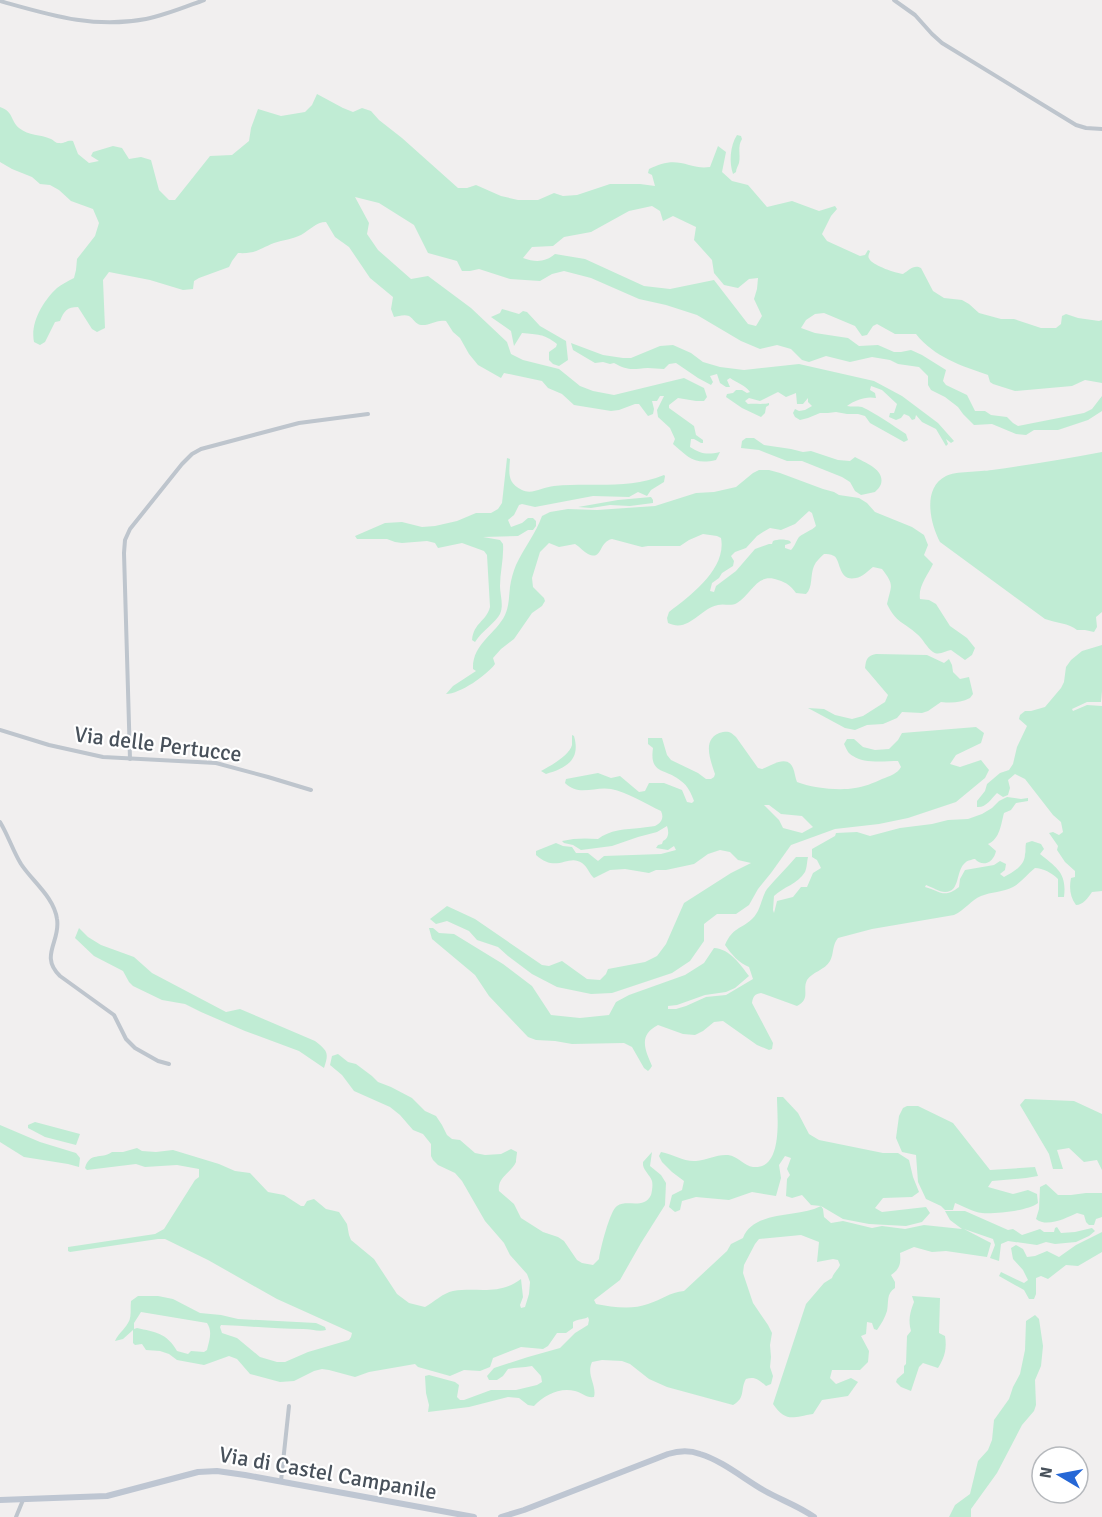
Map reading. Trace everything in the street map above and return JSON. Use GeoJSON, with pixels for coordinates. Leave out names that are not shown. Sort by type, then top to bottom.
{"type":"FeatureCollection","features":[{"type":"Feature","properties":{"kind":"street"},"geometry":{"type":"LineString","coordinates":[[0,1],[70,19],[101,22],[147,19],[204,0]]}},
{"type":"Feature","properties":{"kind":"street"},"geometry":{"type":"LineString","coordinates":[[894,0],[915,15],[942,43],[1074,124],[1086,128],[1102,129]]}},
{"type":"Feature","properties":{"kind":"street"},"geometry":{"type":"LineString","coordinates":[[130,759],[124,553],[125,538],[132,526],[182,464],[201,449],[299,423],[368,414]]}},
{"type":"Feature","properties":{"kind":"street","name":"Via delle Pertucce"},"geometry":{"type":"LineString","coordinates":[[0,730],[82,754],[106,758],[216,763],[311,790]]}},
{"type":"Feature","properties":{"kind":"street"},"geometry":{"type":"LineString","coordinates":[[0,822],[21,863],[48,898],[56,915],[57,931],[50,957],[54,970],[114,1015],[126,1039],[133,1047],[158,1061],[169,1064]]}},
{"type":"Feature","properties":{"kind":"street"},"geometry":{"type":"LineString","coordinates":[[281,1481],[289,1406]]}},
{"type":"Feature","properties":{"kind":"street"},"geometry":{"type":"LineString","coordinates":[[501,1517],[668,1454],[687,1451],[697,1452],[714,1460],[814,1517]]}},
{"type":"Feature","properties":{"kind":"street","name":"Via di Castel Campanile"},"geometry":{"type":"LineString","coordinates":[[0,1500],[107,1496],[205,1470],[224,1471],[474,1517]]}},
{"type":"Feature","properties":{"kind":"street"},"geometry":{"type":"LineString","coordinates":[[16,1517],[23,1499]]}},
{"type":"Feature","properties":{"kind":"green space"},"geometry":{"type":"Polygon","coordinates":[[[317,94],[353,112],[362,108],[371,111],[458,188],[476,185],[501,196],[518,200],[538,200],[554,193],[563,196],[577,195],[610,184],[655,186],[652,175],[648,173],[649,169],[673,162],[710,167],[718,146],[726,152],[722,172],[732,181],[748,185],[767,207],[792,201],[819,211],[835,206],[837,209],[822,234],[827,241],[860,256],[865,255],[868,250],[870,260],[895,272],[903,274],[914,267],[921,268],[933,291],[944,298],[962,300],[979,313],[1001,319],[1014,319],[1041,328],[1056,328],[1061,324],[1062,316],[1066,314],[1078,318],[1102,320],[1102,383],[1085,380],[1072,386],[1015,391],[993,384],[988,375],[940,355],[916,334],[895,334],[877,324],[867,335],[862,336],[855,326],[824,313],[815,314],[806,320],[801,328],[815,333],[848,338],[859,346],[878,345],[894,352],[911,350],[946,370],[943,381],[946,385],[967,395],[975,411],[985,411],[991,415],[1007,417],[1018,426],[1084,413],[1092,409],[1102,396],[1102,411],[1088,420],[1058,430],[1034,430],[1026,435],[1016,434],[992,424],[974,425],[958,407],[931,390],[928,385],[928,376],[919,367],[872,357],[850,362],[826,356],[809,362],[802,360],[791,349],[777,345],[760,349],[741,341],[697,315],[639,299],[591,278],[564,271],[552,274],[540,281],[510,279],[479,269],[462,271],[457,261],[428,253],[414,225],[379,203],[355,197],[369,223],[367,234],[378,250],[411,279],[428,276],[471,308],[507,342],[511,354],[523,360],[559,369],[580,386],[614,395],[684,378],[704,388],[707,397],[704,401],[678,398],[669,405],[669,408],[694,426],[696,435],[703,440],[701,443],[691,439],[690,447],[704,453],[720,452],[716,460],[697,461],[673,444],[675,439],[670,428],[658,417],[657,410],[664,396],[660,396],[657,401],[652,401],[653,414],[648,416],[639,404],[611,411],[574,405],[562,394],[548,388],[542,381],[504,373],[501,378],[478,365],[446,321],[421,325],[407,315],[394,317],[391,309],[393,297],[370,278],[349,247],[335,237],[326,222],[316,225],[295,238],[274,243],[253,252],[238,253],[229,267],[194,281],[193,289],[183,290],[150,280],[109,272],[103,280],[105,328],[97,332],[92,329],[78,307],[71,308],[65,312],[60,321],[55,322],[45,342],[40,345],[34,342],[34,327],[43,306],[57,288],[74,278],[77,259],[95,236],[99,223],[93,209],[71,201],[50,185],[40,184],[32,177],[0,162],[0,107],[8,111],[19,128],[27,132],[47,137],[58,143],[73,141],[78,154],[89,163],[99,161],[91,156],[93,152],[113,146],[122,148],[129,159],[141,157],[151,160],[159,190],[169,200],[175,200],[210,156],[232,155],[249,141],[258,109],[281,116],[305,112],[312,105],[317,94]],[[652,206],[629,211],[591,232],[564,237],[553,246],[532,247],[523,258],[539,261],[555,254],[585,259],[644,286],[670,289],[714,280],[748,324],[756,326],[762,316],[754,299],[758,278],[749,279],[738,288],[724,285],[714,273],[712,260],[694,240],[696,227],[673,216],[663,221],[660,211],[652,206]]]}},
{"type":"Feature","properties":{"kind":"green space"},"geometry":{"type":"Polygon","coordinates":[[[737,135],[742,139],[739,163],[733,174],[731,154],[737,135]]]}},
{"type":"Feature","properties":{"kind":"green space"},"geometry":{"type":"Polygon","coordinates":[[[502,309],[519,314],[523,311],[527,312],[540,326],[566,341],[568,360],[559,366],[553,364],[549,360],[549,352],[557,344],[540,335],[522,333],[514,346],[511,331],[491,317],[500,313],[502,309]]]}},
{"type":"Feature","properties":{"kind":"green space"},"geometry":{"type":"Polygon","coordinates":[[[571,343],[603,355],[623,358],[631,358],[660,346],[673,345],[691,353],[703,362],[720,367],[744,370],[799,364],[874,381],[902,396],[938,423],[954,441],[951,443],[946,439],[948,444],[946,446],[936,429],[922,422],[916,415],[912,420],[904,414],[896,420],[889,417],[890,413],[894,413],[897,404],[882,390],[871,386],[870,390],[875,393],[876,398],[861,399],[847,406],[862,407],[873,413],[906,434],[908,440],[904,442],[870,423],[865,416],[858,414],[820,413],[800,420],[793,413],[795,409],[805,410],[812,406],[808,398],[803,404],[797,404],[796,393],[786,397],[778,392],[760,401],[749,398],[745,401],[748,404],[769,403],[761,417],[726,397],[727,394],[736,390],[750,392],[730,378],[727,380],[730,387],[726,387],[720,383],[717,374],[710,376],[713,382],[711,385],[676,363],[669,364],[664,369],[630,369],[614,363],[595,363],[573,350],[571,343]]]}},
{"type":"Feature","properties":{"kind":"green space"},"geometry":{"type":"Polygon","coordinates":[[[746,438],[754,438],[764,445],[803,452],[811,451],[838,460],[850,461],[855,457],[877,470],[881,484],[875,492],[861,495],[855,491],[850,482],[842,477],[802,461],[787,461],[759,450],[741,448],[742,441],[746,438]]]}},
{"type":"Feature","properties":{"kind":"green space"},"geometry":{"type":"Polygon","coordinates":[[[1102,452],[1102,612],[1096,617],[1097,627],[1094,632],[1077,630],[1066,624],[1045,619],[940,542],[933,525],[930,506],[934,489],[938,482],[946,476],[1102,452]]]}},
{"type":"Feature","properties":{"kind":"green space"},"geometry":{"type":"Polygon","coordinates":[[[507,458],[510,459],[511,481],[526,491],[554,486],[623,484],[665,476],[664,482],[651,490],[647,496],[638,492],[629,497],[593,496],[535,507],[519,505],[514,515],[508,520],[511,527],[528,518],[533,518],[536,526],[533,530],[528,530],[518,536],[483,537],[500,540],[503,544],[500,586],[502,607],[498,617],[475,642],[472,640],[475,629],[490,607],[487,555],[484,551],[462,543],[438,548],[435,543],[427,541],[402,543],[387,539],[357,539],[355,536],[385,523],[402,522],[422,527],[435,526],[457,521],[476,513],[491,513],[502,503],[507,458]]]}},
{"type":"Feature","properties":{"kind":"green space"},"geometry":{"type":"Polygon","coordinates":[[[759,470],[769,470],[839,495],[859,498],[875,512],[912,527],[924,535],[928,545],[924,555],[933,564],[922,585],[920,599],[936,604],[950,626],[967,638],[975,648],[972,655],[965,660],[951,650],[933,652],[890,610],[887,604],[891,589],[890,583],[882,569],[873,567],[856,578],[846,577],[836,558],[830,554],[824,554],[815,564],[810,588],[806,594],[796,593],[781,581],[765,579],[755,585],[737,603],[711,607],[688,623],[675,625],[668,623],[669,612],[696,590],[713,571],[721,549],[721,538],[703,534],[680,546],[642,547],[612,539],[604,544],[596,555],[586,553],[575,544],[559,547],[549,543],[540,552],[532,578],[533,587],[544,598],[542,606],[532,613],[514,639],[493,658],[495,664],[486,673],[466,687],[446,694],[453,686],[476,671],[473,669],[476,653],[505,615],[515,568],[542,516],[568,509],[597,510],[655,506],[696,493],[736,487],[759,470]],[[809,511],[795,524],[781,530],[770,528],[757,536],[746,548],[735,552],[731,556],[734,561],[733,566],[712,583],[710,591],[714,592],[716,586],[736,571],[755,549],[772,544],[773,541],[782,540],[790,541],[791,543],[785,545],[785,548],[791,550],[799,537],[816,526],[812,513],[809,511]]]}},
{"type":"Feature","properties":{"kind":"green space"},"geometry":{"type":"Polygon","coordinates":[[[651,497],[653,503],[578,507],[618,500],[651,497]]]}},
{"type":"Feature","properties":{"kind":"green space"},"geometry":{"type":"Polygon","coordinates":[[[1102,645],[1101,702],[1087,702],[1072,709],[1073,711],[1087,705],[1102,706],[1102,891],[1092,892],[1087,899],[1076,905],[1070,889],[1071,878],[1075,877],[1075,871],[1065,862],[1049,833],[1059,835],[1063,832],[1061,822],[1025,779],[1015,774],[1008,780],[1010,788],[1008,795],[1003,797],[997,793],[988,803],[980,807],[977,807],[977,801],[985,791],[987,784],[1000,773],[1009,770],[1013,764],[1017,747],[1027,726],[1019,719],[1020,715],[1025,711],[1045,707],[1061,688],[1066,667],[1071,660],[1082,651],[1102,645]]]}},
{"type":"Feature","properties":{"kind":"green space"},"geometry":{"type":"Polygon","coordinates":[[[876,654],[927,655],[944,663],[949,659],[953,672],[960,679],[969,677],[973,694],[963,701],[941,702],[922,713],[902,712],[897,718],[883,724],[867,725],[855,730],[845,728],[808,708],[824,709],[835,715],[852,719],[863,716],[885,702],[888,695],[865,668],[867,658],[876,654]]]}},
{"type":"Feature","properties":{"kind":"green space"},"geometry":{"type":"Polygon","coordinates":[[[976,727],[984,733],[981,743],[956,755],[950,764],[960,767],[981,760],[989,770],[985,778],[956,802],[908,818],[835,829],[791,845],[758,889],[749,905],[736,914],[717,914],[704,924],[704,941],[690,961],[672,973],[612,993],[591,994],[557,987],[532,974],[498,947],[477,940],[469,931],[447,921],[436,924],[430,919],[447,906],[475,919],[542,965],[549,966],[562,961],[587,979],[600,980],[608,969],[645,962],[657,956],[666,944],[684,903],[751,863],[738,860],[730,852],[720,850],[708,854],[694,864],[649,873],[625,869],[610,870],[594,878],[584,865],[577,861],[550,863],[543,860],[536,855],[536,851],[556,843],[572,847],[576,853],[588,853],[598,861],[604,856],[661,854],[676,850],[674,846],[668,850],[656,848],[667,837],[667,826],[657,832],[612,846],[581,850],[564,843],[562,841],[580,838],[598,839],[618,831],[655,826],[661,822],[662,818],[661,811],[636,798],[605,788],[576,789],[565,783],[566,779],[598,773],[611,778],[620,776],[639,792],[645,791],[649,783],[664,783],[682,790],[687,802],[692,803],[694,801],[692,795],[683,783],[656,767],[652,757],[653,748],[648,744],[648,738],[662,738],[667,755],[671,760],[706,779],[711,779],[715,774],[709,744],[716,735],[727,732],[736,737],[758,768],[762,769],[783,761],[793,768],[797,782],[826,788],[855,788],[890,776],[901,767],[898,761],[875,762],[858,759],[846,749],[844,744],[847,739],[854,739],[863,747],[875,750],[889,749],[902,733],[976,727]],[[764,805],[779,820],[783,828],[802,833],[813,827],[802,816],[781,814],[769,805],[764,805]]]}},
{"type":"Feature","properties":{"kind":"green space"},"geometry":{"type":"Polygon","coordinates":[[[572,735],[576,744],[570,762],[546,774],[541,771],[567,753],[572,745],[572,735]]]}},
{"type":"Feature","properties":{"kind":"green space"},"geometry":{"type":"Polygon","coordinates":[[[1007,797],[1028,798],[1028,801],[1016,803],[1011,810],[1004,813],[998,835],[988,844],[996,851],[991,861],[981,863],[975,859],[966,862],[960,870],[956,885],[950,891],[943,892],[926,885],[925,887],[942,893],[949,893],[959,887],[965,870],[994,865],[1000,861],[1006,864],[1005,870],[1000,874],[1004,877],[1021,865],[1026,843],[1032,841],[1041,844],[1044,849],[1040,854],[1060,872],[1064,882],[1064,897],[1058,897],[1058,879],[1047,871],[1035,868],[1013,887],[981,896],[954,915],[872,929],[838,938],[828,964],[807,980],[804,1000],[797,1006],[761,993],[754,997],[752,1003],[773,1043],[772,1049],[769,1050],[757,1045],[723,1021],[714,1022],[695,1035],[683,1034],[658,1025],[652,1029],[645,1038],[647,1054],[652,1066],[648,1071],[632,1047],[624,1043],[572,1044],[536,1040],[528,1037],[489,996],[475,975],[432,939],[429,928],[439,933],[454,934],[503,964],[532,986],[551,1015],[580,1018],[609,1015],[616,1002],[685,975],[704,963],[714,948],[730,954],[749,976],[735,988],[726,992],[705,995],[668,1006],[668,1009],[676,1009],[706,997],[726,995],[753,979],[749,967],[736,958],[725,945],[734,932],[755,916],[767,889],[796,857],[808,857],[806,870],[798,880],[774,896],[774,913],[777,901],[793,897],[801,887],[807,887],[813,873],[821,868],[817,860],[812,857],[812,849],[835,836],[836,833],[857,832],[870,836],[900,828],[968,819],[982,814],[1007,797]]]}},
{"type":"Feature","properties":{"kind":"green space"},"geometry":{"type":"Polygon","coordinates":[[[79,928],[101,945],[134,957],[152,973],[226,1012],[240,1009],[315,1041],[323,1047],[326,1053],[324,1068],[299,1051],[245,1031],[185,1004],[162,1000],[133,986],[123,971],[94,956],[75,938],[79,928]]]}},
{"type":"Feature","properties":{"kind":"green space"},"geometry":{"type":"Polygon","coordinates":[[[338,1054],[348,1062],[356,1064],[378,1082],[412,1098],[425,1111],[436,1116],[447,1135],[452,1139],[460,1140],[475,1153],[501,1154],[511,1149],[517,1152],[516,1162],[500,1182],[499,1191],[514,1204],[521,1218],[543,1232],[564,1241],[577,1260],[582,1263],[593,1265],[599,1259],[608,1222],[617,1206],[644,1202],[651,1195],[652,1181],[643,1162],[652,1152],[650,1166],[661,1175],[666,1183],[665,1205],[620,1280],[594,1300],[596,1304],[615,1307],[642,1306],[684,1291],[727,1251],[731,1244],[743,1238],[748,1229],[756,1223],[821,1206],[824,1217],[831,1223],[843,1221],[872,1228],[882,1226],[905,1229],[924,1225],[962,1229],[950,1220],[945,1211],[965,1211],[1008,1230],[1013,1229],[1022,1235],[1040,1229],[1044,1232],[1054,1232],[1057,1227],[1061,1233],[1092,1228],[1095,1231],[1076,1242],[1055,1244],[1046,1242],[1037,1245],[1008,1241],[1001,1244],[999,1261],[990,1258],[995,1245],[993,1239],[964,1229],[991,1243],[987,1257],[946,1251],[932,1252],[914,1247],[900,1253],[899,1266],[891,1275],[895,1288],[889,1295],[885,1316],[877,1330],[874,1329],[872,1323],[867,1322],[866,1334],[861,1336],[869,1351],[868,1362],[860,1370],[832,1370],[830,1378],[836,1384],[851,1378],[858,1382],[848,1396],[822,1400],[813,1414],[795,1417],[782,1414],[773,1404],[806,1304],[824,1283],[832,1278],[840,1265],[838,1260],[833,1259],[817,1262],[819,1242],[801,1235],[759,1239],[744,1265],[743,1273],[753,1303],[772,1333],[770,1367],[773,1376],[771,1384],[766,1386],[754,1378],[746,1379],[740,1399],[733,1405],[667,1387],[649,1379],[630,1364],[622,1361],[602,1360],[592,1362],[590,1367],[594,1397],[564,1390],[547,1395],[534,1406],[528,1405],[519,1398],[508,1397],[469,1407],[428,1412],[425,1376],[455,1382],[459,1385],[457,1397],[460,1400],[491,1390],[516,1390],[537,1385],[542,1382],[541,1376],[532,1366],[508,1369],[497,1380],[489,1380],[487,1376],[494,1368],[560,1348],[575,1333],[588,1325],[588,1317],[573,1322],[573,1328],[566,1333],[557,1333],[543,1349],[521,1347],[493,1358],[490,1367],[480,1371],[464,1370],[450,1376],[418,1367],[415,1364],[369,1372],[355,1377],[322,1369],[294,1381],[280,1382],[250,1374],[237,1359],[229,1356],[204,1365],[177,1360],[160,1351],[146,1350],[142,1344],[133,1343],[133,1330],[123,1339],[115,1341],[129,1321],[131,1301],[138,1296],[173,1299],[200,1313],[238,1319],[316,1323],[325,1327],[326,1330],[321,1331],[221,1325],[222,1333],[237,1338],[260,1357],[277,1362],[285,1362],[308,1352],[349,1340],[352,1333],[277,1299],[165,1239],[68,1251],[68,1247],[155,1234],[164,1229],[199,1177],[199,1169],[177,1165],[145,1167],[136,1164],[87,1170],[85,1168],[90,1159],[112,1152],[137,1148],[142,1151],[156,1152],[173,1150],[235,1171],[250,1173],[268,1192],[284,1195],[301,1206],[314,1199],[326,1209],[339,1212],[347,1224],[351,1240],[374,1259],[397,1294],[409,1303],[425,1307],[449,1292],[496,1289],[521,1279],[523,1297],[520,1305],[521,1308],[525,1307],[530,1282],[527,1274],[485,1221],[462,1181],[455,1173],[433,1160],[431,1144],[423,1134],[413,1130],[390,1107],[354,1091],[342,1075],[330,1065],[332,1056],[338,1054]],[[141,1312],[134,1323],[134,1329],[160,1334],[169,1340],[177,1351],[188,1354],[191,1351],[204,1352],[207,1350],[210,1333],[207,1323],[141,1312]]]}},
{"type":"Feature","properties":{"kind":"green space"},"geometry":{"type":"Polygon","coordinates":[[[777,1097],[783,1097],[798,1113],[809,1134],[819,1140],[883,1153],[898,1153],[909,1160],[919,1192],[912,1197],[883,1198],[875,1208],[882,1212],[926,1207],[930,1213],[922,1222],[906,1226],[869,1224],[843,1219],[821,1206],[811,1205],[802,1195],[792,1198],[786,1196],[787,1179],[790,1175],[787,1169],[791,1158],[785,1156],[779,1165],[781,1178],[776,1196],[752,1192],[729,1200],[696,1197],[682,1201],[680,1210],[675,1212],[669,1207],[672,1195],[682,1190],[684,1181],[662,1162],[659,1156],[661,1152],[696,1161],[728,1155],[753,1167],[763,1166],[770,1160],[774,1151],[778,1128],[777,1097]]]}},
{"type":"Feature","properties":{"kind":"green space"},"geometry":{"type":"Polygon","coordinates":[[[1025,1099],[1074,1101],[1102,1114],[1102,1170],[1097,1160],[1084,1162],[1069,1148],[1057,1150],[1063,1169],[1053,1169],[1049,1154],[1020,1105],[1025,1099]]]}},
{"type":"Feature","properties":{"kind":"green space"},"geometry":{"type":"Polygon","coordinates":[[[918,1106],[953,1123],[990,1170],[1035,1167],[1038,1176],[992,1181],[988,1187],[1013,1194],[1028,1190],[1037,1194],[1038,1203],[1019,1210],[982,1213],[955,1203],[953,1210],[945,1210],[926,1199],[918,1182],[916,1155],[902,1152],[896,1138],[899,1116],[903,1108],[918,1106]]]}},
{"type":"Feature","properties":{"kind":"green space"},"geometry":{"type":"Polygon","coordinates":[[[35,1122],[80,1134],[76,1145],[45,1137],[28,1128],[28,1125],[35,1122]]]}},
{"type":"Feature","properties":{"kind":"green space"},"geometry":{"type":"Polygon","coordinates":[[[0,1125],[40,1142],[76,1153],[80,1158],[79,1167],[24,1157],[0,1142],[0,1125]]]}},
{"type":"Feature","properties":{"kind":"green space"},"geometry":{"type":"Polygon","coordinates":[[[1046,1184],[1058,1195],[1102,1193],[1102,1217],[1096,1219],[1094,1225],[1089,1225],[1084,1215],[1077,1213],[1051,1222],[1040,1222],[1036,1219],[1040,1187],[1046,1184]]]}},
{"type":"Feature","properties":{"kind":"green space"},"geometry":{"type":"Polygon","coordinates":[[[1102,1232],[1102,1252],[1078,1266],[1066,1265],[1048,1279],[1041,1276],[1036,1278],[1034,1299],[1029,1299],[1024,1290],[999,1276],[1001,1272],[1024,1283],[1028,1280],[1013,1259],[1011,1248],[1016,1245],[1023,1249],[1027,1257],[1047,1251],[1059,1257],[1076,1245],[1102,1232]]]}},
{"type":"Feature","properties":{"kind":"green space"},"geometry":{"type":"Polygon","coordinates":[[[912,1296],[940,1298],[939,1333],[945,1336],[946,1345],[938,1368],[923,1363],[919,1367],[911,1391],[896,1382],[904,1373],[906,1364],[907,1336],[911,1331],[910,1316],[914,1302],[912,1296]]]}},
{"type":"Feature","properties":{"kind":"green space"},"geometry":{"type":"Polygon","coordinates":[[[1035,1315],[1039,1319],[1043,1346],[1041,1366],[1035,1380],[1036,1405],[1034,1411],[1022,1425],[997,1473],[971,1509],[971,1517],[949,1517],[955,1505],[970,1494],[978,1461],[988,1450],[992,1440],[994,1420],[1009,1399],[1020,1374],[1025,1350],[1026,1321],[1035,1315]]]}}]}
